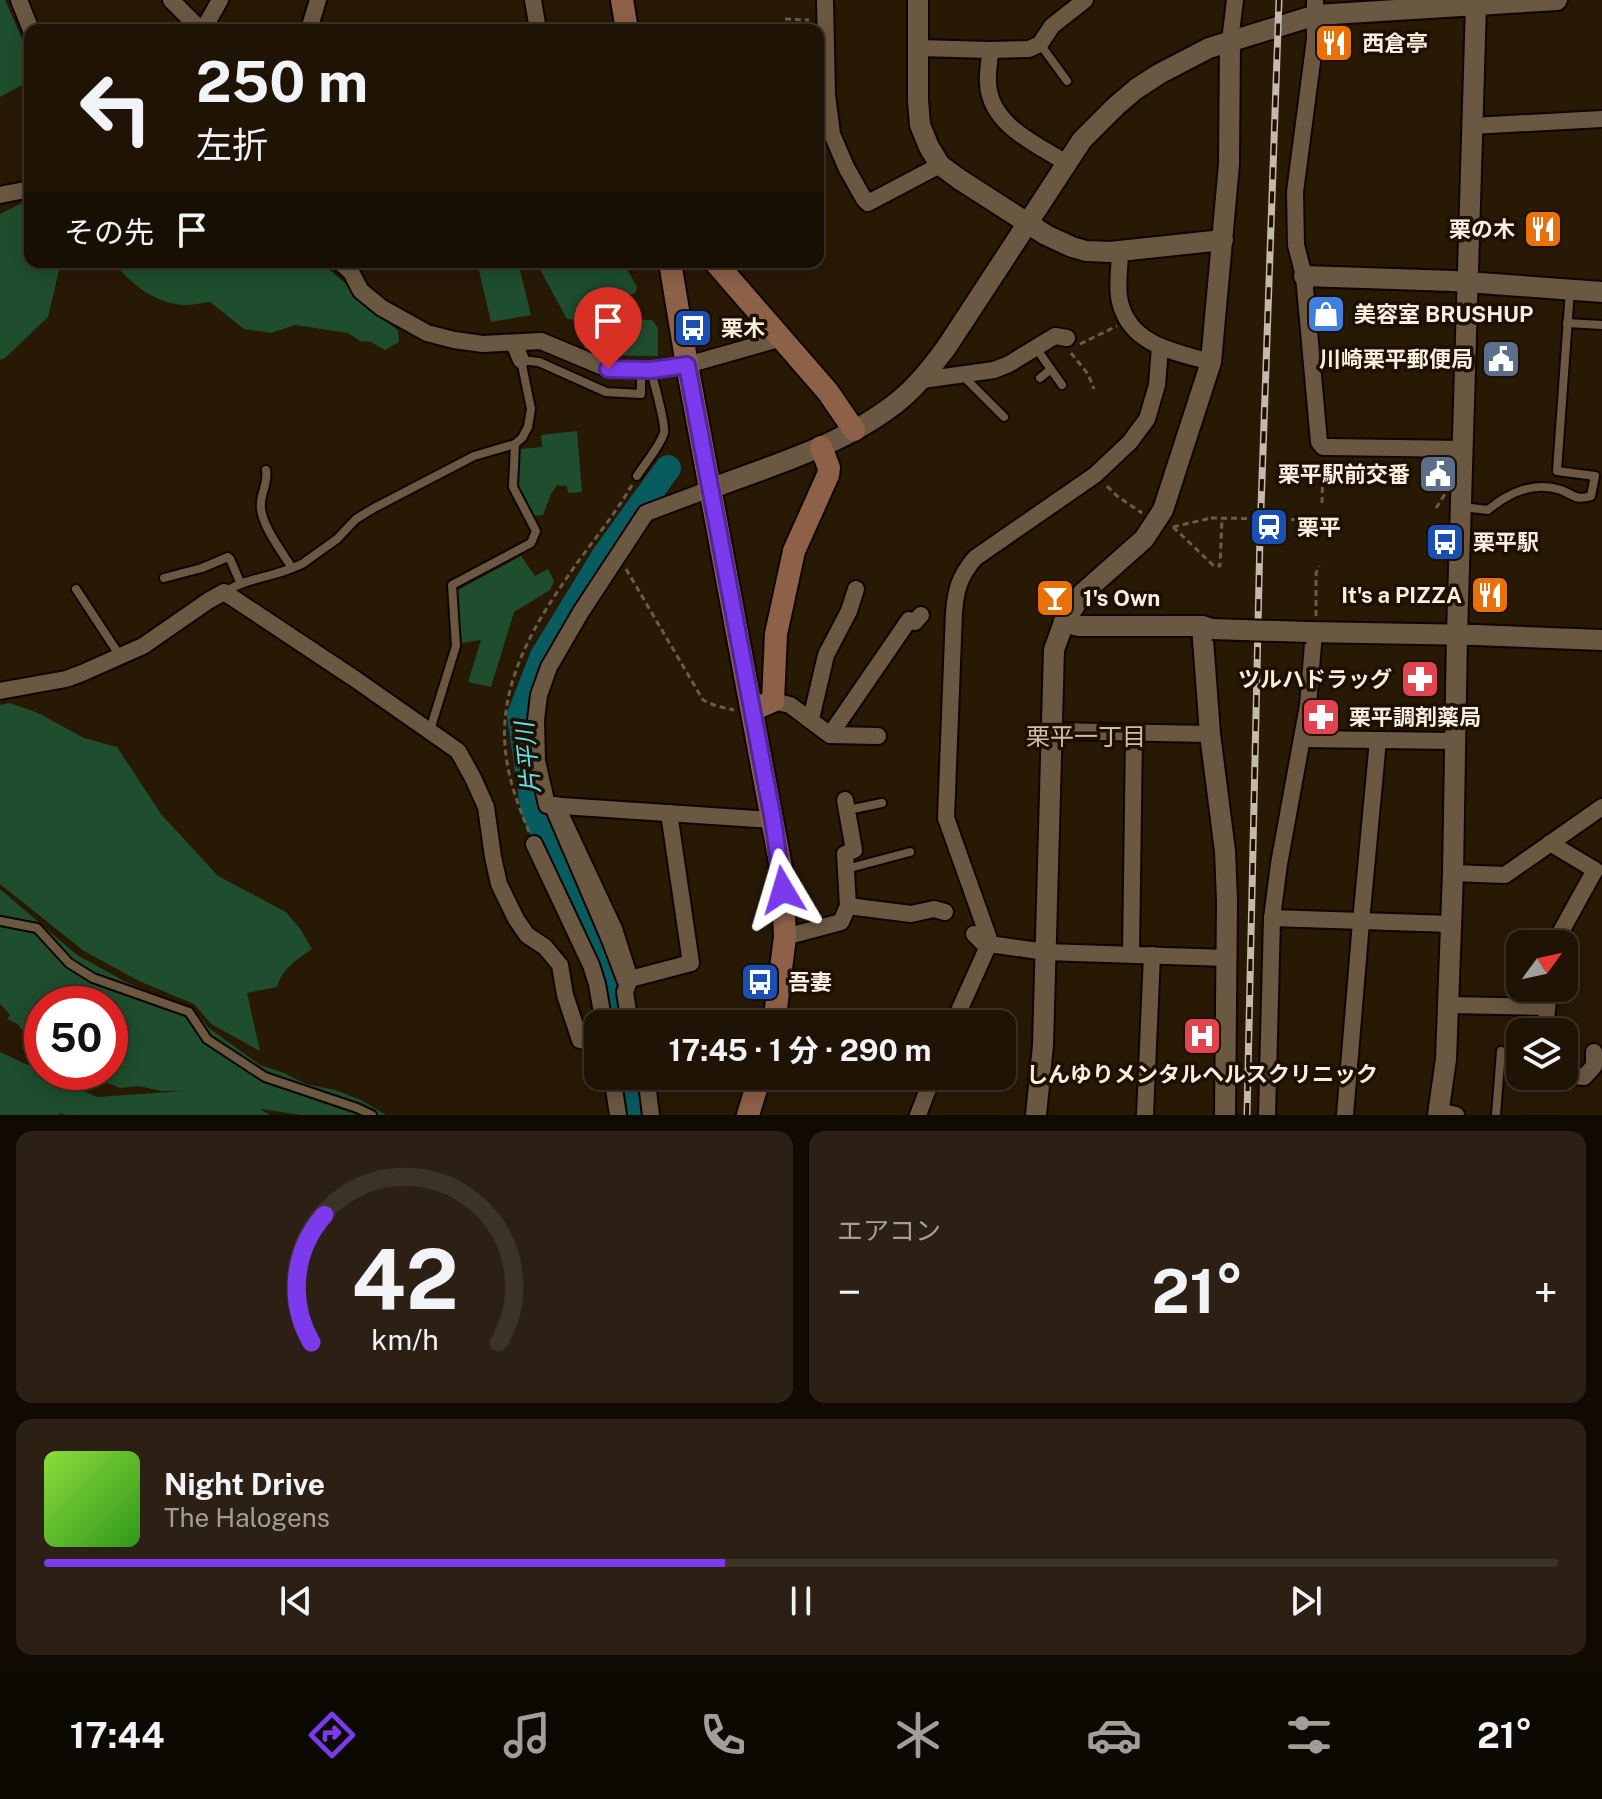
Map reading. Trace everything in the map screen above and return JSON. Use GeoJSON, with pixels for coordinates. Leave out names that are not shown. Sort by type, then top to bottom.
{"type":"FeatureCollection","features":[{"type":"Feature","properties":{"kind":"main road"},"geometry":{"type":"LineString","coordinates":[[622,0],[624,24]]}},
{"type":"Feature","properties":{"kind":"main road"},"geometry":{"type":"LineString","coordinates":[[671,268],[710,489],[762,706],[773,820],[782,873],[785,937],[776,1010]]}},
{"type":"Feature","properties":{"kind":"main road"},"geometry":{"type":"LineString","coordinates":[[720,268],[828,392],[854,430]]}},
{"type":"Feature","properties":{"kind":"main road"},"geometry":{"type":"LineString","coordinates":[[762,706],[794,551],[828,475],[829,468],[821,447]]}},
{"type":"Feature","properties":{"kind":"main road"},"geometry":{"type":"LineString","coordinates":[[748,1115],[756,1090]]}},
{"type":"Feature","properties":{"kind":"street"},"geometry":{"type":"LineString","coordinates":[[19,0],[29,24]]}},
{"type":"Feature","properties":{"kind":"street"},"geometry":{"type":"LineString","coordinates":[[171,0],[196,24]]}},
{"type":"Feature","properties":{"kind":"street"},"geometry":{"type":"LineString","coordinates":[[206,24],[220,0]]}},
{"type":"Feature","properties":{"kind":"street"},"geometry":{"type":"LineString","coordinates":[[312,24],[318,0]]}},
{"type":"Feature","properties":{"kind":"street"},"geometry":{"type":"LineString","coordinates":[[533,0],[537,24]]}},
{"type":"Feature","properties":{"kind":"street"},"geometry":{"type":"LineString","coordinates":[[825,0],[827,95],[832,134],[864,199],[868,203],[940,165]]}},
{"type":"Feature","properties":{"kind":"street"},"geometry":{"type":"LineString","coordinates":[[918,0],[920,125],[940,165],[1046,235],[1072,247],[1099,252],[1223,240]]}},
{"type":"Feature","properties":{"kind":"street"},"geometry":{"type":"LineString","coordinates":[[918,48],[1029,49],[1040,44],[1052,26],[1085,0]]}},
{"type":"Feature","properties":{"kind":"street"},"geometry":{"type":"LineString","coordinates":[[1036,1115],[1043,1045],[1054,650],[1064,622],[1083,593],[1144,539],[1163,510],[1211,362],[1229,164],[1230,41],[1235,0]]}},
{"type":"Feature","properties":{"kind":"street"},"geometry":{"type":"LineString","coordinates":[[629,1010],[628,986],[614,929],[552,805],[537,761],[536,720],[539,695],[549,667],[646,513],[821,447],[900,400],[922,380],[965,321],[1066,163],[1099,121],[1136,89],[1183,61],[1315,8],[1557,0]]}},
{"type":"Feature","properties":{"kind":"street"},"geometry":{"type":"LineString","coordinates":[[1444,1114],[1476,2]]}},
{"type":"Feature","properties":{"kind":"street"},"geometry":{"type":"LineString","coordinates":[[1315,8],[1315,39],[1295,192],[1296,245],[1304,276],[1319,442],[1323,447],[1463,449]]}},
{"type":"Feature","properties":{"kind":"street"},"geometry":{"type":"LineString","coordinates":[[990,50],[988,85],[997,112],[1005,123],[1066,163]]}},
{"type":"Feature","properties":{"kind":"street"},"geometry":{"type":"LineString","coordinates":[[1472,126],[1602,119]]}},
{"type":"Feature","properties":{"kind":"street"},"geometry":{"type":"LineString","coordinates":[[0,195],[24,190]]}},
{"type":"Feature","properties":{"kind":"street"},"geometry":{"type":"LineString","coordinates":[[1120,251],[1119,301],[1127,320],[1140,336],[1160,347],[1211,362]]}},
{"type":"Feature","properties":{"kind":"street"},"geometry":{"type":"LineString","coordinates":[[347,268],[361,291],[382,308],[427,333],[483,344],[541,341],[608,369],[646,370],[687,365],[782,338]]}},
{"type":"Feature","properties":{"kind":"street"},"geometry":{"type":"LineString","coordinates":[[1304,276],[1602,292]]}},
{"type":"Feature","properties":{"kind":"street"},"geometry":{"type":"LineString","coordinates":[[922,380],[994,370],[1055,336],[1067,338]]}},
{"type":"Feature","properties":{"kind":"street"},"geometry":{"type":"LineString","coordinates":[[514,343],[521,360]]}},
{"type":"Feature","properties":{"kind":"street"},"geometry":{"type":"LineString","coordinates":[[959,1010],[989,944],[946,818],[956,590],[975,558],[1095,475],[1130,442],[1147,419],[1157,385],[1160,347]]}},
{"type":"Feature","properties":{"kind":"street"},"geometry":{"type":"LineString","coordinates":[[811,719],[826,655],[849,611],[856,589]]}},
{"type":"Feature","properties":{"kind":"street"},"geometry":{"type":"LineString","coordinates":[[0,691],[66,679],[143,646],[224,592],[458,751],[486,807],[499,884],[527,935],[545,947],[560,965],[565,995],[580,1040],[584,1041]]}},
{"type":"Feature","properties":{"kind":"street"},"geometry":{"type":"LineString","coordinates":[[830,735],[909,620],[915,622],[921,615]]}},
{"type":"Feature","properties":{"kind":"street"},"geometry":{"type":"LineString","coordinates":[[1064,622],[1078,626],[1312,628],[1602,640]]}},
{"type":"Feature","properties":{"kind":"street"},"geometry":{"type":"LineString","coordinates":[[1207,628],[1210,734],[1225,851],[1227,901],[1225,1115]]}},
{"type":"Feature","properties":{"kind":"street"},"geometry":{"type":"LineString","coordinates":[[1267,1115],[1272,918],[1309,693],[1312,628]]}},
{"type":"Feature","properties":{"kind":"street"},"geometry":{"type":"LineString","coordinates":[[762,706],[790,705],[830,735],[878,736]]}},
{"type":"Feature","properties":{"kind":"street"},"geometry":{"type":"LineString","coordinates":[[1051,731],[1210,734]]}},
{"type":"Feature","properties":{"kind":"street"},"geometry":{"type":"LineString","coordinates":[[1131,954],[1134,733]]}},
{"type":"Feature","properties":{"kind":"street"},"geometry":{"type":"LineString","coordinates":[[1302,739],[1455,741]]}},
{"type":"Feature","properties":{"kind":"street"},"geometry":{"type":"LineString","coordinates":[[1345,1115],[1378,740]]}},
{"type":"Feature","properties":{"kind":"street"},"geometry":{"type":"LineString","coordinates":[[552,805],[773,820]]}},
{"type":"Feature","properties":{"kind":"street"},"geometry":{"type":"LineString","coordinates":[[785,937],[841,922],[848,906],[845,854],[854,850],[846,805]]}},
{"type":"Feature","properties":{"kind":"street"},"geometry":{"type":"LineString","coordinates":[[1453,873],[1505,875],[1602,807]]}},
{"type":"Feature","properties":{"kind":"street"},"geometry":{"type":"LineString","coordinates":[[628,986],[691,963],[669,813]]}},
{"type":"Feature","properties":{"kind":"street"},"geometry":{"type":"LineString","coordinates":[[1550,843],[1595,870],[1559,921],[1557,930]]}},
{"type":"Feature","properties":{"kind":"street"},"geometry":{"type":"LineString","coordinates":[[534,844],[581,939],[597,984],[602,1010]]}},
{"type":"Feature","properties":{"kind":"street"},"geometry":{"type":"LineString","coordinates":[[848,906],[911,914],[934,909],[945,912]]}},
{"type":"Feature","properties":{"kind":"street"},"geometry":{"type":"LineString","coordinates":[[1272,918],[1451,924]]}},
{"type":"Feature","properties":{"kind":"street"},"geometry":{"type":"LineString","coordinates":[[974,934],[989,944],[1046,952],[1226,958]]}},
{"type":"Feature","properties":{"kind":"street"},"geometry":{"type":"LineString","coordinates":[[1145,1115],[1152,955]]}},
{"type":"Feature","properties":{"kind":"street"},"geometry":{"type":"LineString","coordinates":[[1546,1018],[1548,1002]]}},
{"type":"Feature","properties":{"kind":"street"},"geometry":{"type":"LineString","coordinates":[[1448,1005],[1547,1007]]}},
{"type":"Feature","properties":{"kind":"street"},"geometry":{"type":"LineString","coordinates":[[1578,1076],[1584,1077],[1597,1061]]}},
{"type":"Feature","properties":{"kind":"street"},"geometry":{"type":"LineString","coordinates":[[614,1090],[618,1115]]}},
{"type":"Feature","properties":{"kind":"street"},"geometry":{"type":"LineString","coordinates":[[648,1090],[651,1115]]}},
{"type":"Feature","properties":{"kind":"street"},"geometry":{"type":"LineString","coordinates":[[918,1115],[928,1090]]}},
{"type":"Feature","properties":{"kind":"lane"},"geometry":{"type":"LineString","coordinates":[[1040,44],[1067,81]]}},
{"type":"Feature","properties":{"kind":"lane"},"geometry":{"type":"LineString","coordinates":[[1461,507],[1488,510],[1501,499],[1531,487],[1552,488],[1580,499],[1591,496],[1595,476],[1557,471],[1570,290]]}},
{"type":"Feature","properties":{"kind":"lane"},"geometry":{"type":"LineString","coordinates":[[1567,323],[1602,325]]}},
{"type":"Feature","properties":{"kind":"lane"},"geometry":{"type":"LineString","coordinates":[[1036,347],[1062,385]]}},
{"type":"Feature","properties":{"kind":"lane"},"geometry":{"type":"LineString","coordinates":[[571,377],[579,356]]}},
{"type":"Feature","properties":{"kind":"lane"},"geometry":{"type":"LineString","coordinates":[[224,592],[240,582],[277,574],[302,564],[374,508],[474,456],[515,444],[528,427],[531,409],[521,360],[539,362],[606,392],[641,394],[646,370]]}},
{"type":"Feature","properties":{"kind":"lane"},"geometry":{"type":"LineString","coordinates":[[1040,378],[1051,369]]}},
{"type":"Feature","properties":{"kind":"lane"},"geometry":{"type":"LineString","coordinates":[[637,476],[657,448],[665,429],[646,370]]}},
{"type":"Feature","properties":{"kind":"lane"},"geometry":{"type":"LineString","coordinates":[[962,374],[1004,417]]}},
{"type":"Feature","properties":{"kind":"lane"},"geometry":{"type":"LineString","coordinates":[[430,730],[456,646],[452,585],[531,543],[536,531],[513,487],[515,444]]}},
{"type":"Feature","properties":{"kind":"lane"},"geometry":{"type":"LineString","coordinates":[[266,470],[261,511],[292,568]]}},
{"type":"Feature","properties":{"kind":"lane"},"geometry":{"type":"LineString","coordinates":[[164,578],[228,557],[240,582]]}},
{"type":"Feature","properties":{"kind":"lane"},"geometry":{"type":"LineString","coordinates":[[76,589],[120,656]]}},
{"type":"Feature","properties":{"kind":"lane"},"geometry":{"type":"LineString","coordinates":[[846,805],[882,803]]}},
{"type":"Feature","properties":{"kind":"lane"},"geometry":{"type":"LineString","coordinates":[[846,869],[910,852]]}},
{"type":"Feature","properties":{"kind":"lane"},"geometry":{"type":"LineString","coordinates":[[0,921],[37,928],[69,963],[93,978],[189,1012],[207,1039],[265,1077],[372,1115]]}},
{"type":"Feature","properties":{"kind":"lane"},"geometry":{"type":"LineString","coordinates":[[1496,1115],[1501,1051]]}},
{"type":"Feature","properties":{"kind":"path"},"geometry":{"type":"LineString","coordinates":[[785,19],[826,20]]}},
{"type":"Feature","properties":{"kind":"path"},"geometry":{"type":"LineString","coordinates":[[1067,338],[1078,345],[1127,320]]}},
{"type":"Feature","properties":{"kind":"path"},"geometry":{"type":"LineString","coordinates":[[1067,338],[1071,353],[1088,374],[1094,389]]}},
{"type":"Feature","properties":{"kind":"path"},"geometry":{"type":"LineString","coordinates":[[1322,503],[1323,447]]}},
{"type":"Feature","properties":{"kind":"path"},"geometry":{"type":"LineString","coordinates":[[1117,496],[1148,518]]}},
{"type":"Feature","properties":{"kind":"path"},"geometry":{"type":"LineString","coordinates":[[1165,525],[1173,527],[1211,518],[1321,522]]}},
{"type":"Feature","properties":{"kind":"path"},"geometry":{"type":"LineString","coordinates":[[1173,527],[1214,566],[1220,566],[1222,518]]}},
{"type":"Feature","properties":{"kind":"path"},"geometry":{"type":"LineString","coordinates":[[1257,519],[1257,524]]}},
{"type":"Feature","properties":{"kind":"path"},"geometry":{"type":"LineString","coordinates":[[595,539],[601,544]]}},
{"type":"Feature","properties":{"kind":"path"},"geometry":{"type":"LineString","coordinates":[[618,555],[703,700],[742,712],[762,706]]}},
{"type":"Feature","properties":{"kind":"path"},"geometry":{"type":"LineString","coordinates":[[1312,628],[1319,566]]}},
{"type":"Feature","properties":{"kind":"green space"},"geometry":{"type":"Polygon","coordinates":[[[0,0],[5,0],[24,46],[24,84],[0,97],[0,0]]]}},
{"type":"Feature","properties":{"kind":"green space"},"geometry":{"type":"Polygon","coordinates":[[[24,202],[24,268],[60,268],[48,317],[0,360],[0,214],[24,202]]]}},
{"type":"Feature","properties":{"kind":"green space"},"geometry":{"type":"Polygon","coordinates":[[[118,268],[325,268],[345,283],[364,306],[398,330],[399,342],[385,350],[348,333],[295,325],[271,333],[244,329],[210,302],[184,305],[163,301],[127,278],[118,268]]]}},
{"type":"Feature","properties":{"kind":"green space"},"geometry":{"type":"Polygon","coordinates":[[[478,268],[519,268],[531,315],[491,322],[478,268]]]}},
{"type":"Feature","properties":{"kind":"green space"},"geometry":{"type":"Polygon","coordinates":[[[539,268],[626,268],[637,287],[636,292],[585,321],[567,319],[539,268]]]}},
{"type":"Feature","properties":{"kind":"green space"},"geometry":{"type":"Polygon","coordinates":[[[592,319],[652,320],[658,328],[658,356],[596,355],[584,348],[585,322],[592,319]]]}},
{"type":"Feature","properties":{"kind":"green space"},"geometry":{"type":"Polygon","coordinates":[[[577,431],[582,492],[568,493],[567,486],[557,485],[543,515],[531,516],[518,484],[520,449],[542,447],[541,435],[577,431]]]}},
{"type":"Feature","properties":{"kind":"green space"},"geometry":{"type":"Polygon","coordinates":[[[521,556],[535,576],[548,569],[554,581],[550,590],[514,612],[491,687],[468,682],[481,640],[462,643],[456,591],[521,556]]]}},
{"type":"Feature","properties":{"kind":"green space"},"geometry":{"type":"Polygon","coordinates":[[[10,703],[38,713],[84,738],[117,747],[161,814],[218,876],[286,912],[301,930],[312,949],[286,970],[277,987],[247,993],[260,1051],[211,1024],[194,1004],[139,981],[84,951],[0,884],[0,705],[10,703]]]}},
{"type":"Feature","properties":{"kind":"green space"},"geometry":{"type":"Polygon","coordinates":[[[0,889],[77,955],[126,982],[195,1012],[209,1028],[260,1065],[306,1084],[361,1100],[386,1115],[302,1115],[260,1109],[270,1115],[0,1115],[0,1052],[24,1063],[24,1090],[82,1090],[97,1097],[184,1091],[128,1087],[128,986],[24,986],[24,1033],[18,1024],[7,1019],[10,1015],[0,1004],[0,889]]]}},
{"type":"Feature","properties":{"kind":"waterway","name":"片平川"},"geometry":{"type":"LineString","coordinates":[[614,1010],[601,960],[534,812],[520,715],[543,656],[605,555],[668,468]]}},
{"type":"Feature","properties":{"kind":"waterway","name":"片平川"},"geometry":{"type":"LineString","coordinates":[[625,1090],[628,1115]]}},
{"type":"Feature","properties":{"kind":"railway"},"geometry":{"type":"LineString","coordinates":[[1247,1115],[1260,536],[1279,0]]}},
{"type":"Feature","properties":{"kind":"place","name":"西倉亭"},"geometry":{"type":"Point","coordinates":[1334,43]}},
{"type":"Feature","properties":{"kind":"place","name":"栗の木"},"geometry":{"type":"Point","coordinates":[1543,229]}},
{"type":"Feature","properties":{"kind":"place","name":"美容室 BRUSHUP"},"geometry":{"type":"Point","coordinates":[1326,314]}},
{"type":"Feature","properties":{"kind":"place","name":"栗木"},"geometry":{"type":"Point","coordinates":[693,328]}},
{"type":"Feature","properties":{"kind":"place","name":"川崎栗平郵便局"},"geometry":{"type":"Point","coordinates":[1501,359]}},
{"type":"Feature","properties":{"kind":"place","name":"栗平駅前交番"},"geometry":{"type":"Point","coordinates":[1438,474]}},
{"type":"Feature","properties":{"kind":"place","name":"栗平"},"geometry":{"type":"Point","coordinates":[1269,527]}},
{"type":"Feature","properties":{"kind":"place","name":"栗平駅"},"geometry":{"type":"Point","coordinates":[1445,542]}},
{"type":"Feature","properties":{"kind":"place","name":"It's a PIZZA"},"geometry":{"type":"Point","coordinates":[1490,595]}},
{"type":"Feature","properties":{"kind":"place","name":"1's Own"},"geometry":{"type":"Point","coordinates":[1055,598]}},
{"type":"Feature","properties":{"kind":"place","name":"ツルハドラッグ"},"geometry":{"type":"Point","coordinates":[1420,679]}},
{"type":"Feature","properties":{"kind":"place","name":"栗平調剤薬局"},"geometry":{"type":"Point","coordinates":[1321,717]}},
{"type":"Feature","properties":{"kind":"place","name":"吾妻"},"geometry":{"type":"Point","coordinates":[760,982]}},
{"type":"Feature","properties":{"kind":"place","name":"しんゆりメンタルヘルスクリニック"},"geometry":{"type":"Point","coordinates":[1202,1036]}},
{"type":"Feature","properties":{"kind":"district","name":"栗平一丁目"},"geometry":{"type":"Point","coordinates":[1086,736]}},
{"type":"Feature","properties":{"kind":"route"},"geometry":{"type":"LineString","coordinates":[[608,369],[651,370],[687,365],[773,820],[783,890]]}}]}
